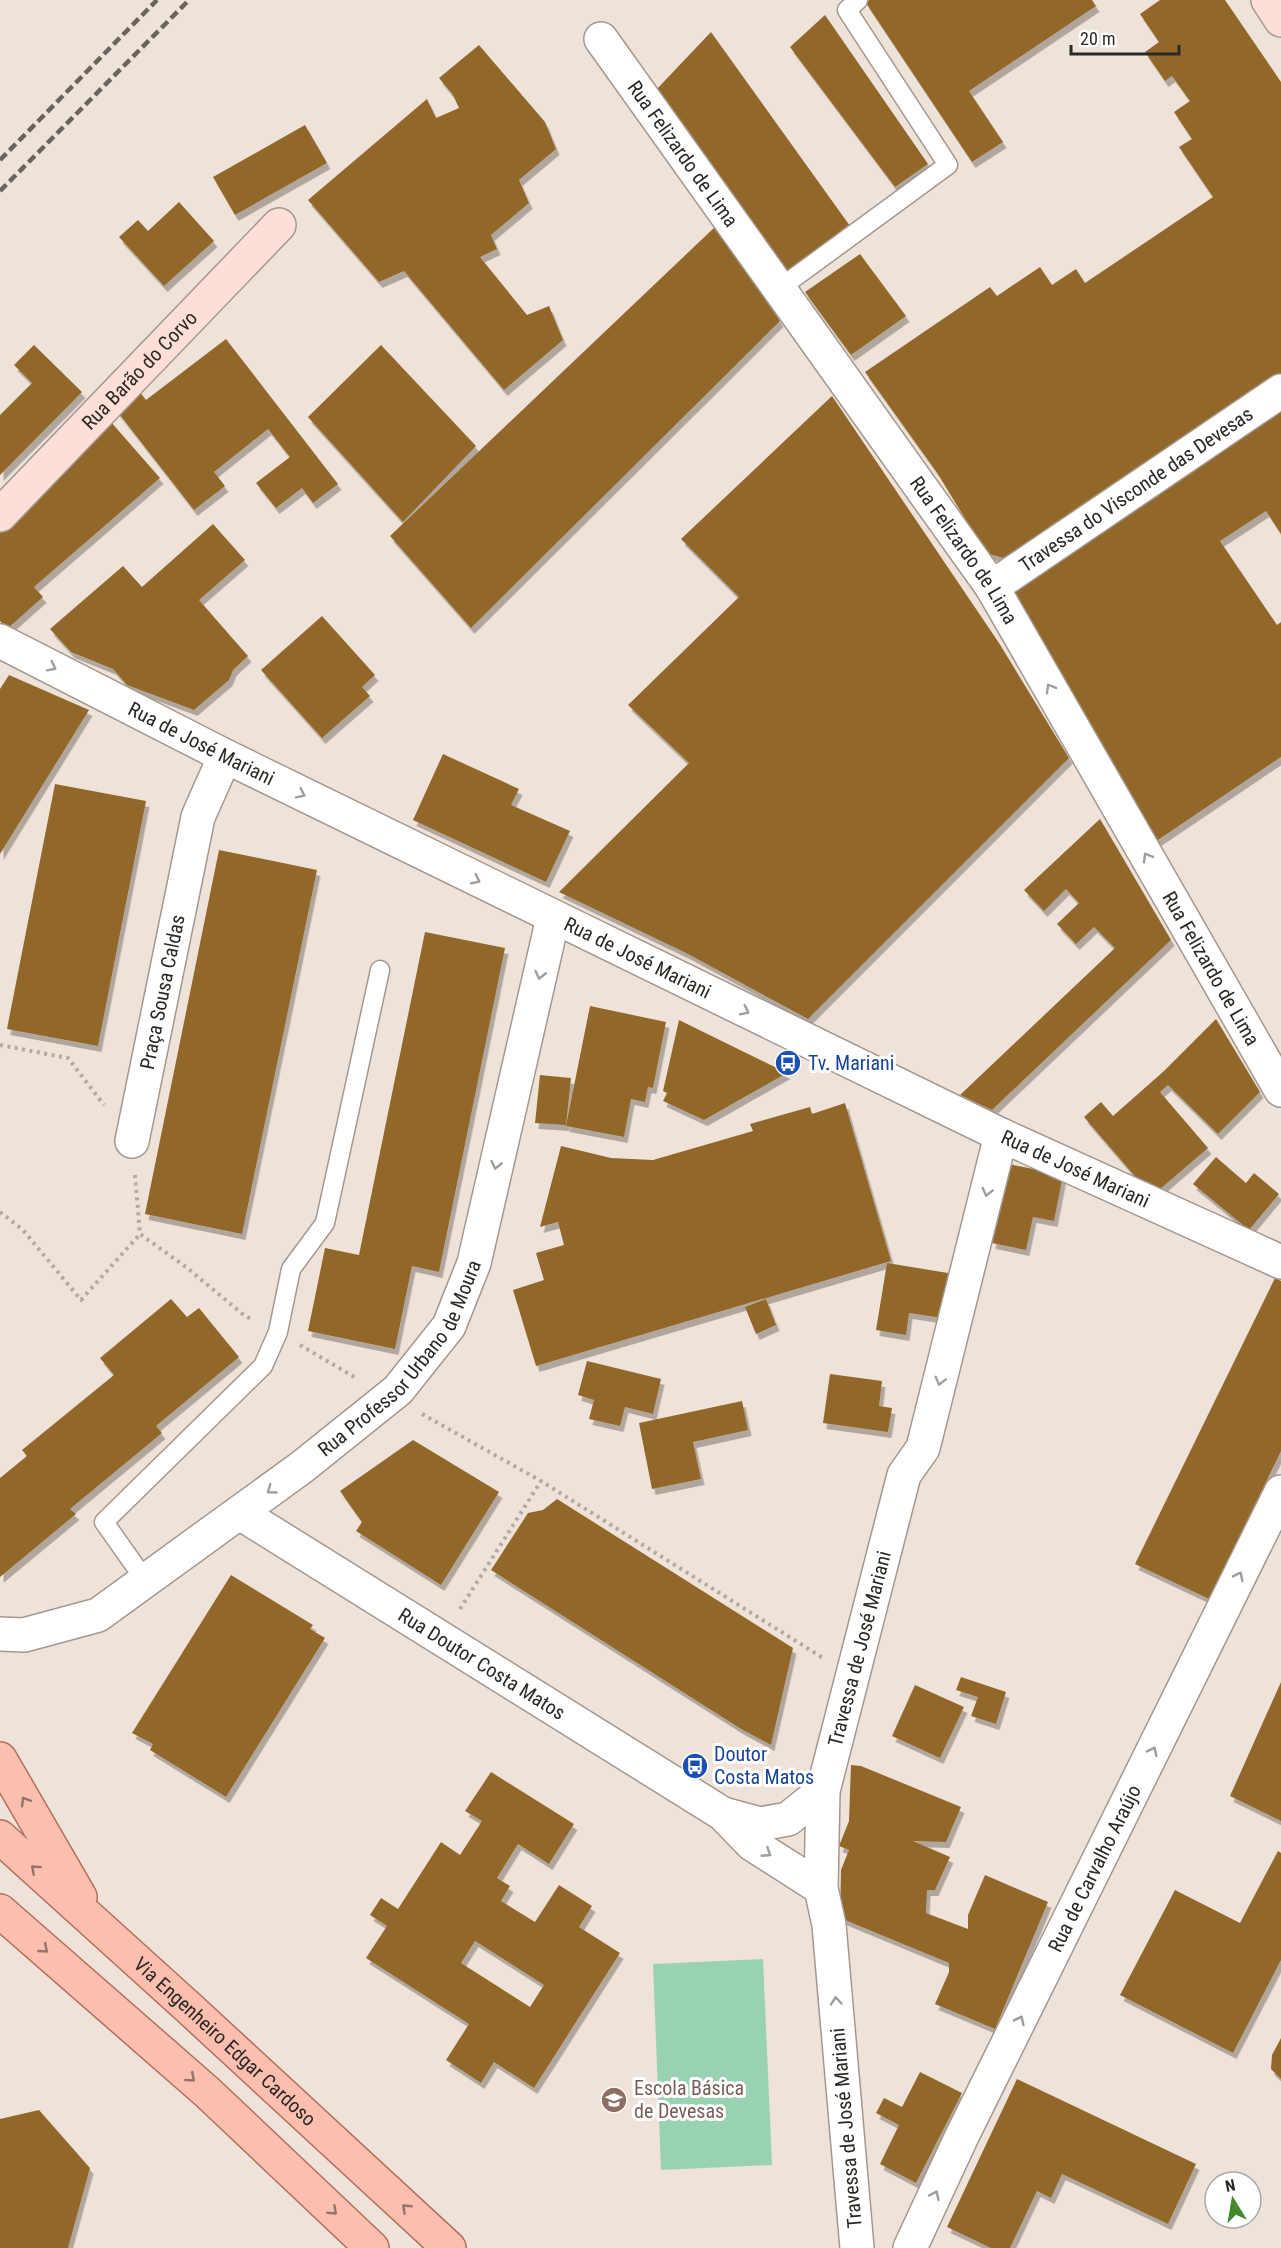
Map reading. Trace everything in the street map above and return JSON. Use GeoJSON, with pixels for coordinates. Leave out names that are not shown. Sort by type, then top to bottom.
{"type":"FeatureCollection","features":[{"type":"Feature","properties":{"kind":"main road"},"geometry":{"type":"LineString","coordinates":[[1268,0],[1281,20]]}},
{"type":"Feature","properties":{"kind":"main road","name":"Rua Barão do Corvo"},"geometry":{"type":"LineString","coordinates":[[0,515],[279,225]]}},
{"type":"Feature","properties":{"kind":"main road"},"geometry":{"type":"LineString","coordinates":[[0,1759],[94,1922]]}},
{"type":"Feature","properties":{"kind":"main road","name":"Via Engenheiro Edgar Cardoso"},"geometry":{"type":"LineString","coordinates":[[0,1837],[449,2248]]}},
{"type":"Feature","properties":{"kind":"main road"},"geometry":{"type":"LineString","coordinates":[[0,1911],[207,2092],[372,2248]]}},
{"type":"Feature","properties":{"kind":"street","name":"Rua Felizardo de Lima"},"geometry":{"type":"LineString","coordinates":[[601,39],[992,587],[1281,1090]]}},
{"type":"Feature","properties":{"kind":"street","name":"Travessa do Visconde das Devesas"},"geometry":{"type":"LineString","coordinates":[[992,587],[1281,391]]}},
{"type":"Feature","properties":{"kind":"street","name":"Rua de José Mariani"},"geometry":{"type":"LineString","coordinates":[[0,641],[225,756],[553,918],[1001,1135],[1281,1262]]}},
{"type":"Feature","properties":{"kind":"street","name":"Praça Sousa Caldas"},"geometry":{"type":"LineString","coordinates":[[132,1141],[198,817],[225,756]]}},
{"type":"Feature","properties":{"kind":"street","name":"Rua Professor Urbano de Moura"},"geometry":{"type":"LineString","coordinates":[[8,1641],[98,1614],[302,1467],[398,1390],[449,1326],[474,1263],[553,918]]}},
{"type":"Feature","properties":{"kind":"street","name":"Travessa de José Mariani"},"geometry":{"type":"LineString","coordinates":[[857,2248],[829,1925],[821,1888],[823,1791],[904,1475],[923,1448],[1001,1135]]}},
{"type":"Feature","properties":{"kind":"street","name":"Rua de Carvalho Araújo"},"geometry":{"type":"LineString","coordinates":[[910,2248],[962,2136],[1281,1492]]}},
{"type":"Feature","properties":{"kind":"street","name":"Rua Doutor Costa Matos"},"geometry":{"type":"LineString","coordinates":[[240,1512],[723,1814],[752,1844],[821,1888]]}},
{"type":"Feature","properties":{"kind":"street","name":"Rua Doutor Costa Matos"},"geometry":{"type":"LineString","coordinates":[[723,1814],[760,1824],[788,1819],[823,1791]]}},
{"type":"Feature","properties":{"kind":"lane"},"geometry":{"type":"LineString","coordinates":[[780,288],[948,165],[847,10],[858,0]]}},
{"type":"Feature","properties":{"kind":"lane"},"geometry":{"type":"LineString","coordinates":[[145,1580],[104,1522],[263,1366],[278,1332],[291,1269],[325,1224],[380,970]]}},
{"type":"Feature","properties":{"kind":"path"},"geometry":{"type":"LineString","coordinates":[[0,1045],[68,1058],[132,1141],[140,1234],[81,1300],[23,1230],[0,1212]]}},
{"type":"Feature","properties":{"kind":"path"},"geometry":{"type":"LineString","coordinates":[[140,1234],[186,1267],[245,1316]]}},
{"type":"Feature","properties":{"kind":"path"},"geometry":{"type":"LineString","coordinates":[[313,1353],[345,1372]]}},
{"type":"Feature","properties":{"kind":"path"},"geometry":{"type":"LineString","coordinates":[[419,1412],[541,1481],[799,1643]]}},
{"type":"Feature","properties":{"kind":"path"},"geometry":{"type":"LineString","coordinates":[[442,1638],[541,1481]]}},
{"type":"Feature","properties":{"kind":"green space"},"geometry":{"type":"Polygon","coordinates":[[[763,1959],[772,2165],[661,2170],[653,1964],[763,1959]]]}},
{"type":"Feature","properties":{"kind":"building"},"geometry":{"type":"Polygon","coordinates":[[[869,0],[1092,0],[1096,6],[969,91],[1003,142],[972,162],[866,3],[869,0]]]}},
{"type":"Feature","properties":{"kind":"building"},"geometry":{"type":"Polygon","coordinates":[[[1160,0],[1225,0],[1281,82],[1281,376],[1010,560],[986,553],[938,474],[865,372],[990,287],[997,296],[1040,267],[1052,285],[1076,269],[1085,283],[1213,197],[1179,147],[1192,139],[1174,112],[1190,101],[1172,76],[1165,81],[1145,52],[1159,42],[1140,14],[1160,0]]]}},
{"type":"Feature","properties":{"kind":"building"},"geometry":{"type":"Polygon","coordinates":[[[825,15],[928,164],[895,187],[790,47],[825,15]]]}},
{"type":"Feature","properties":{"kind":"building"},"geometry":{"type":"Polygon","coordinates":[[[711,32],[850,226],[786,271],[656,90],[711,32]]]}},
{"type":"Feature","properties":{"kind":"building"},"geometry":{"type":"Polygon","coordinates":[[[479,45],[545,122],[556,149],[519,180],[529,203],[491,235],[497,249],[480,257],[527,315],[549,306],[563,340],[504,390],[404,271],[379,282],[308,200],[427,99],[436,118],[459,108],[453,95],[439,78],[479,45]]]}},
{"type":"Feature","properties":{"kind":"building"},"geometry":{"type":"Polygon","coordinates":[[[305,125],[327,163],[235,215],[213,177],[305,125]]]}},
{"type":"Feature","properties":{"kind":"building"},"geometry":{"type":"Polygon","coordinates":[[[179,202],[214,241],[164,286],[119,237],[138,220],[148,231],[179,202]]]}},
{"type":"Feature","properties":{"kind":"building"},"geometry":{"type":"Polygon","coordinates":[[[717,225],[780,321],[471,628],[390,536],[717,225]]]}},
{"type":"Feature","properties":{"kind":"building"},"geometry":{"type":"Polygon","coordinates":[[[860,254],[906,316],[851,355],[805,292],[860,254]]]}},
{"type":"Feature","properties":{"kind":"building"},"geometry":{"type":"Polygon","coordinates":[[[226,339],[338,484],[313,503],[302,488],[276,508],[256,483],[290,457],[268,429],[214,472],[225,486],[194,510],[113,406],[137,388],[146,400],[226,339]]]}},
{"type":"Feature","properties":{"kind":"building"},"geometry":{"type":"Polygon","coordinates":[[[34,345],[82,392],[0,475],[0,415],[32,383],[14,365],[34,345]]]}},
{"type":"Feature","properties":{"kind":"building"},"geometry":{"type":"Polygon","coordinates":[[[381,345],[476,446],[403,522],[308,417],[381,345]]]}},
{"type":"Feature","properties":{"kind":"building"},"geometry":{"type":"Polygon","coordinates":[[[832,396],[999,643],[1069,758],[808,1019],[688,954],[559,892],[689,763],[628,705],[739,597],[681,539],[832,396]]]}},
{"type":"Feature","properties":{"kind":"building"},"geometry":{"type":"Polygon","coordinates":[[[1281,407],[1281,534],[1266,511],[1220,541],[1277,625],[1281,622],[1281,757],[1152,844],[1003,594],[1281,407]]]}},
{"type":"Feature","properties":{"kind":"building"},"geometry":{"type":"Polygon","coordinates":[[[111,422],[160,478],[34,587],[43,597],[7,629],[0,621],[0,518],[111,422]]]}},
{"type":"Feature","properties":{"kind":"building"},"geometry":{"type":"Polygon","coordinates":[[[213,524],[245,560],[199,600],[248,656],[233,670],[229,680],[194,710],[127,685],[113,669],[71,652],[50,629],[123,566],[142,587],[213,524]]]}},
{"type":"Feature","properties":{"kind":"building"},"geometry":{"type":"Polygon","coordinates":[[[322,616],[375,675],[362,687],[370,696],[322,738],[261,670],[322,616]]]}},
{"type":"Feature","properties":{"kind":"building"},"geometry":{"type":"Polygon","coordinates":[[[9,675],[89,710],[0,854],[0,689],[9,675]]]}},
{"type":"Feature","properties":{"kind":"building"},"geometry":{"type":"Polygon","coordinates":[[[443,754],[519,789],[511,805],[570,831],[546,882],[413,820],[443,754]]]}},
{"type":"Feature","properties":{"kind":"building"},"geometry":{"type":"Polygon","coordinates":[[[55,784],[146,801],[98,1046],[7,1029],[55,784]]]}},
{"type":"Feature","properties":{"kind":"building"},"geometry":{"type":"Polygon","coordinates":[[[1100,819],[1171,940],[992,1110],[960,1095],[1115,948],[1094,927],[1076,944],[1057,924],[1079,903],[1066,889],[1044,911],[1024,890],[1100,819]]]}},
{"type":"Feature","properties":{"kind":"building"},"geometry":{"type":"Polygon","coordinates":[[[219,850],[317,870],[242,1234],[145,1214],[219,850]]]}},
{"type":"Feature","properties":{"kind":"building"},"geometry":{"type":"Polygon","coordinates":[[[425,932],[505,948],[439,1272],[412,1266],[395,1349],[308,1331],[325,1248],[359,1255],[425,932]]]}},
{"type":"Feature","properties":{"kind":"building"},"geometry":{"type":"Polygon","coordinates":[[[590,1006],[666,1022],[653,1088],[648,1087],[645,1102],[631,1099],[624,1137],[566,1126],[590,1006]]]}},
{"type":"Feature","properties":{"kind":"building"},"geometry":{"type":"Polygon","coordinates":[[[1216,1019],[1260,1092],[1218,1134],[1168,1085],[1160,1092],[1208,1148],[1152,1196],[1084,1117],[1101,1102],[1113,1116],[1164,1071],[1216,1019]]]}},
{"type":"Feature","properties":{"kind":"building"},"geometry":{"type":"Polygon","coordinates":[[[679,1020],[787,1073],[704,1120],[663,1101],[667,1093],[663,1091],[679,1020]]]}},
{"type":"Feature","properties":{"kind":"building"},"geometry":{"type":"Polygon","coordinates":[[[540,1075],[571,1078],[566,1125],[535,1123],[540,1075]]]}},
{"type":"Feature","properties":{"kind":"building"},"geometry":{"type":"Polygon","coordinates":[[[845,1103],[891,1261],[536,1366],[513,1290],[544,1280],[536,1253],[564,1245],[558,1222],[540,1227],[561,1146],[611,1158],[653,1160],[753,1131],[750,1124],[810,1107],[812,1114],[845,1103]]]}},
{"type":"Feature","properties":{"kind":"building"},"geometry":{"type":"Polygon","coordinates":[[[1216,1157],[1246,1183],[1254,1173],[1279,1194],[1249,1230],[1193,1184],[1216,1157]]]}},
{"type":"Feature","properties":{"kind":"building"},"geometry":{"type":"Polygon","coordinates":[[[1008,1164],[1063,1175],[1054,1221],[1033,1217],[1026,1250],[992,1243],[1008,1164]]]}},
{"type":"Feature","properties":{"kind":"building"},"geometry":{"type":"Polygon","coordinates":[[[887,1263],[948,1273],[942,1318],[909,1313],[906,1335],[876,1330],[887,1263]]]}},
{"type":"Feature","properties":{"kind":"building"},"geometry":{"type":"Polygon","coordinates":[[[1275,1278],[1281,1281],[1281,1451],[1209,1599],[1135,1564],[1275,1278]]]}},
{"type":"Feature","properties":{"kind":"building"},"geometry":{"type":"Polygon","coordinates":[[[171,1299],[187,1317],[199,1308],[239,1357],[156,1426],[162,1433],[70,1509],[76,1514],[0,1577],[0,1478],[27,1456],[22,1450],[114,1375],[100,1358],[171,1299]]]}},
{"type":"Feature","properties":{"kind":"building"},"geometry":{"type":"Polygon","coordinates":[[[766,1299],[776,1325],[756,1334],[745,1307],[766,1299]]]}},
{"type":"Feature","properties":{"kind":"building"},"geometry":{"type":"Polygon","coordinates":[[[587,1361],[661,1379],[653,1414],[625,1407],[620,1426],[589,1419],[594,1400],[578,1395],[587,1361]]]}},
{"type":"Feature","properties":{"kind":"building"},"geometry":{"type":"Polygon","coordinates":[[[830,1374],[882,1381],[879,1406],[892,1408],[888,1432],[823,1423],[830,1374]]]}},
{"type":"Feature","properties":{"kind":"building"},"geometry":{"type":"Polygon","coordinates":[[[742,1401],[748,1430],[693,1442],[701,1479],[652,1489],[639,1423],[742,1401]]]}},
{"type":"Feature","properties":{"kind":"building"},"geometry":{"type":"Polygon","coordinates":[[[413,1440],[499,1492],[441,1585],[356,1531],[362,1522],[340,1491],[413,1440]]]}},
{"type":"Feature","properties":{"kind":"building"},"geometry":{"type":"Polygon","coordinates":[[[557,1499],[793,1648],[771,1745],[741,1729],[491,1570],[528,1513],[543,1510],[557,1499]]]}},
{"type":"Feature","properties":{"kind":"building"},"geometry":{"type":"Polygon","coordinates":[[[231,1575],[313,1625],[310,1629],[325,1638],[226,1797],[150,1750],[153,1744],[132,1733],[231,1575]]]}},
{"type":"Feature","properties":{"kind":"building"},"geometry":{"type":"Polygon","coordinates":[[[961,1677],[1006,1692],[996,1724],[971,1716],[978,1697],[956,1690],[961,1677]]]}},
{"type":"Feature","properties":{"kind":"building"},"geometry":{"type":"Polygon","coordinates":[[[1281,1682],[1281,1821],[1230,1796],[1281,1682]]]}},
{"type":"Feature","properties":{"kind":"building"},"geometry":{"type":"Polygon","coordinates":[[[915,1685],[964,1707],[940,1758],[892,1736],[915,1685]]]}},
{"type":"Feature","properties":{"kind":"building"},"geometry":{"type":"Polygon","coordinates":[[[851,1765],[861,1766],[961,1807],[946,1842],[913,1841],[950,1857],[935,1890],[927,1890],[926,1913],[968,1929],[968,1915],[985,1875],[1048,1902],[995,2029],[935,2004],[949,1972],[949,1963],[840,1918],[841,1870],[849,1850],[839,1846],[849,1821],[851,1765]]]}},
{"type":"Feature","properties":{"kind":"building"},"geometry":{"type":"Polygon","coordinates":[[[491,1772],[574,1824],[549,1864],[518,1844],[497,1878],[510,1886],[501,1901],[535,1922],[559,1885],[592,1906],[579,1927],[620,1953],[534,2088],[494,2062],[481,2083],[446,2060],[469,2024],[366,1958],[387,1926],[370,1915],[381,1898],[398,1909],[441,1842],[460,1855],[482,1821],[465,1811],[491,1772]],[[475,1941],[461,1963],[530,2007],[544,1985],[475,1941]]]}},
{"type":"Feature","properties":{"kind":"building"},"geometry":{"type":"Polygon","coordinates":[[[1278,1851],[1281,1853],[1281,1960],[1233,2053],[1120,1995],[1175,1890],[1240,1923],[1278,1851]]]}},
{"type":"Feature","properties":{"kind":"building"},"geometry":{"type":"Polygon","coordinates":[[[1281,2038],[1281,2079],[1271,2069],[1272,2055],[1281,2038]]]}},
{"type":"Feature","properties":{"kind":"building"},"geometry":{"type":"Polygon","coordinates":[[[920,2072],[962,2093],[916,2183],[880,2164],[899,2125],[876,2113],[884,2098],[902,2107],[920,2072]]]}},
{"type":"Feature","properties":{"kind":"building"},"geometry":{"type":"Polygon","coordinates":[[[1017,2079],[1196,2164],[1168,2224],[1062,2174],[1051,2198],[1037,2191],[1010,2248],[991,2248],[947,2227],[1017,2079]]]}},
{"type":"Feature","properties":{"kind":"building"},"geometry":{"type":"Polygon","coordinates":[[[39,2110],[90,2168],[68,2248],[0,2248],[0,2119],[39,2110]]]}},
{"type":"Feature","properties":{"kind":"railway"},"geometry":{"type":"LineString","coordinates":[[0,160],[157,0]]}},
{"type":"Feature","properties":{"kind":"railway"},"geometry":{"type":"LineString","coordinates":[[0,191],[189,0]]}},
{"type":"Feature","properties":{"kind":"place","name":"Tv. Mariani"},"geometry":{"type":"Point","coordinates":[788,1063]}},
{"type":"Feature","properties":{"kind":"place","name":"Doutor Costa Matos"},"geometry":{"type":"Point","coordinates":[695,1766]}},
{"type":"Feature","properties":{"kind":"place","name":"Escola Básica de Devesas"},"geometry":{"type":"Point","coordinates":[614,2100]}}]}
